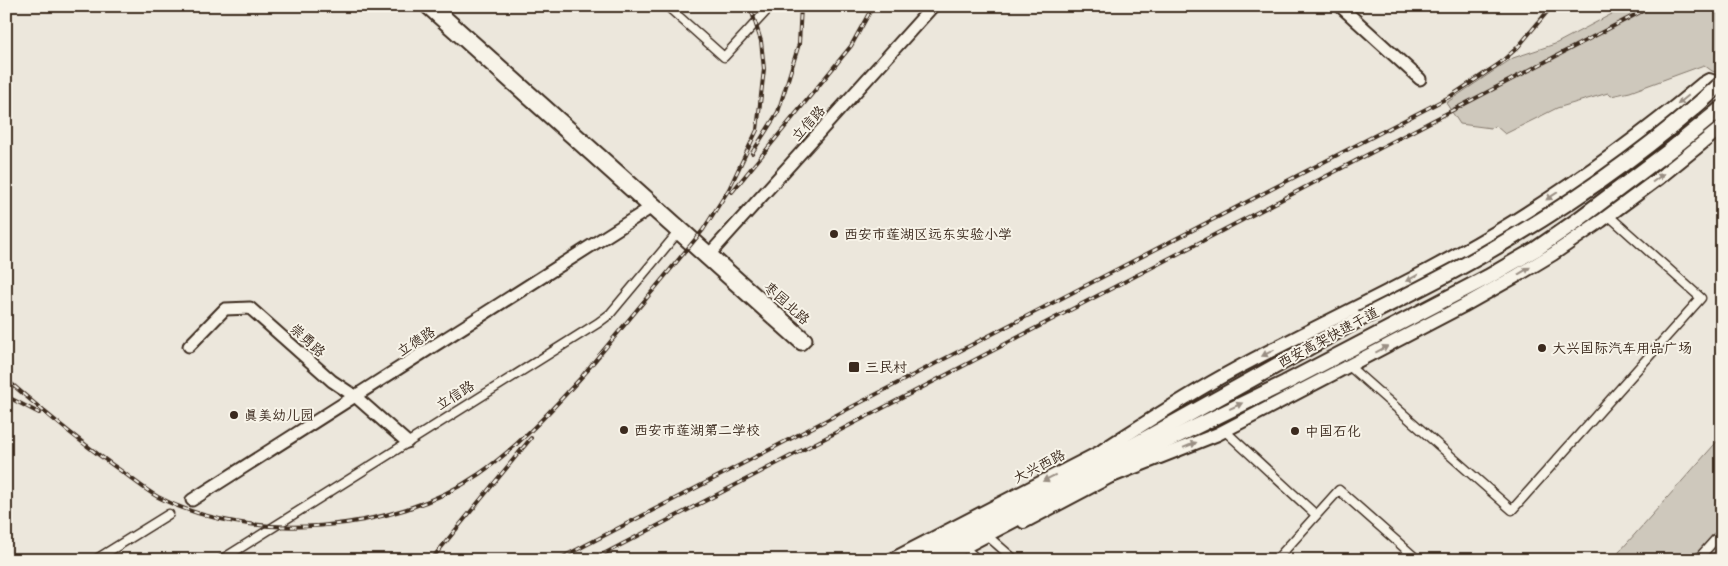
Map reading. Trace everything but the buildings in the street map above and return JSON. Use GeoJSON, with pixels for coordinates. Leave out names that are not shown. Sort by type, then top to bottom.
{"type":"FeatureCollection","features":[{"type":"Feature","properties":{"kind":"highway","name":"西安高架快速干道"},"geometry":{"type":"LineString","coordinates":[[937,560],[1090,473],[1204,405],[1362,318],[1469,262],[1560,207],[1663,134],[1722,83]]}},
{"type":"Feature","properties":{"kind":"highway","name":"西安高架快速干道"},"geometry":{"type":"LineString","coordinates":[[914,560],[1090,473],[1285,383],[1454,296],[1536,249],[1620,189],[1722,108]]}},
{"type":"Feature","properties":{"kind":"main road"},"geometry":{"type":"LineString","coordinates":[[1103,450],[1231,372],[1387,292],[1515,220],[1625,146],[1702,84],[1709,80],[1715,82],[1722,89]]}},
{"type":"Feature","properties":{"kind":"main road"},"geometry":{"type":"LineString","coordinates":[[1112,476],[1224,430],[1463,306],[1518,275],[1553,254],[1608,215],[1722,127]]}},
{"type":"Feature","properties":{"kind":"main road","name":"大兴西路"},"geometry":{"type":"LineString","coordinates":[[891,560],[1103,450],[1204,405]]}},
{"type":"Feature","properties":{"kind":"main road"},"geometry":{"type":"LineString","coordinates":[[951,560],[1112,476],[1212,418]]}},
{"type":"Feature","properties":{"kind":"street","name":"枣园北路"},"geometry":{"type":"LineString","coordinates":[[425,6],[652,206]]}},
{"type":"Feature","properties":{"kind":"street","name":"枣园北路"},"geometry":{"type":"LineString","coordinates":[[434,6],[679,231],[806,339],[801,344],[708,256]]}},
{"type":"Feature","properties":{"kind":"street"},"geometry":{"type":"LineString","coordinates":[[667,6],[724,57],[771,6]]}},
{"type":"Feature","properties":{"kind":"street","name":"立信路"},"geometry":{"type":"LineString","coordinates":[[708,256],[933,6]]}},
{"type":"Feature","properties":{"kind":"street"},"geometry":{"type":"LineString","coordinates":[[1340,6],[1420,79]]}},
{"type":"Feature","properties":{"kind":"street","name":"立德路"},"geometry":{"type":"LineString","coordinates":[[192,500],[356,397],[652,206]]}},
{"type":"Feature","properties":{"kind":"street"},"geometry":{"type":"LineString","coordinates":[[1349,366],[1512,510],[1701,298],[1608,215]]}},
{"type":"Feature","properties":{"kind":"street","name":"立信路"},"geometry":{"type":"LineString","coordinates":[[220,560],[598,323],[610,314],[679,231]]}},
{"type":"Feature","properties":{"kind":"street","name":"崇勇路"},"geometry":{"type":"LineString","coordinates":[[188,346],[225,308],[250,308],[332,381],[356,397],[407,442]]}},
{"type":"Feature","properties":{"kind":"street"},"geometry":{"type":"LineString","coordinates":[[1224,430],[1315,514]]}},
{"type":"Feature","properties":{"kind":"street"},"geometry":{"type":"LineString","coordinates":[[1276,560],[1315,514],[1339,490],[1418,560]]}},
{"type":"Feature","properties":{"kind":"street"},"geometry":{"type":"LineString","coordinates":[[95,560],[169,514]]}},
{"type":"Feature","properties":{"kind":"street"},"geometry":{"type":"LineString","coordinates":[[1697,560],[1722,532]]}},
{"type":"Feature","properties":{"kind":"street"},"geometry":{"type":"LineString","coordinates":[[991,539],[1015,560]]}},
{"type":"Feature","properties":{"kind":"street"},"geometry":{"type":"LineString","coordinates":[[968,551],[978,560]]}},
{"type":"Feature","properties":{"kind":"shaded area"},"geometry":{"type":"Polygon","coordinates":[[[1627,6],[1722,6],[1722,74],[1712,71],[1704,65],[1630,92],[1611,96],[1608,93],[1557,108],[1505,134],[1496,126],[1491,128],[1460,124],[1446,103],[1513,58],[1555,44],[1627,6]]]}},
{"type":"Feature","properties":{"kind":"shaded area"},"geometry":{"type":"Polygon","coordinates":[[[1722,436],[1722,560],[1612,560],[1722,436]]]}},
{"type":"Feature","properties":{"kind":"railway"},"geometry":{"type":"LineString","coordinates":[[583,375],[703,230],[729,189],[757,130],[764,69],[761,41],[750,6]]}},
{"type":"Feature","properties":{"kind":"railway"},"geometry":{"type":"LineString","coordinates":[[752,153],[778,112],[799,44],[801,6]]}},
{"type":"Feature","properties":{"kind":"railway"},"geometry":{"type":"LineString","coordinates":[[732,192],[851,46],[873,6]]}},
{"type":"Feature","properties":{"kind":"railway"},"geometry":{"type":"LineString","coordinates":[[557,560],[1451,96],[1499,64],[1518,47],[1552,6]]}},
{"type":"Feature","properties":{"kind":"railway"},"geometry":{"type":"LineString","coordinates":[[592,560],[1652,6]]}},
{"type":"Feature","properties":{"kind":"railway"},"geometry":{"type":"LineString","coordinates":[[6,379],[78,439],[158,497],[195,512],[235,522],[278,526],[321,526],[364,520],[406,509],[445,494],[479,474],[509,451],[563,398],[588,370]]}},
{"type":"Feature","properties":{"kind":"railway"},"geometry":{"type":"LineString","coordinates":[[6,396],[39,413]]}},
{"type":"Feature","properties":{"kind":"railway"},"geometry":{"type":"LineString","coordinates":[[431,560],[531,438]]}},
{"type":"Feature","properties":{"kind":"place","name":"西安市莲湖区远东实验小学"},"geometry":{"type":"Point","coordinates":[834,234]}},
{"type":"Feature","properties":{"kind":"place","name":"大兴国际汽车用品广场"},"geometry":{"type":"Point","coordinates":[1542,348]}},
{"type":"Feature","properties":{"kind":"place","name":"三民村"},"geometry":{"type":"Point","coordinates":[854,367]}},
{"type":"Feature","properties":{"kind":"place","name":"真美幼儿园"},"geometry":{"type":"Point","coordinates":[234,415]}},
{"type":"Feature","properties":{"kind":"place","name":"西安市莲湖第二学校"},"geometry":{"type":"Point","coordinates":[624,430]}},
{"type":"Feature","properties":{"kind":"place","name":"中国石化"},"geometry":{"type":"Point","coordinates":[1295,431]}}]}
